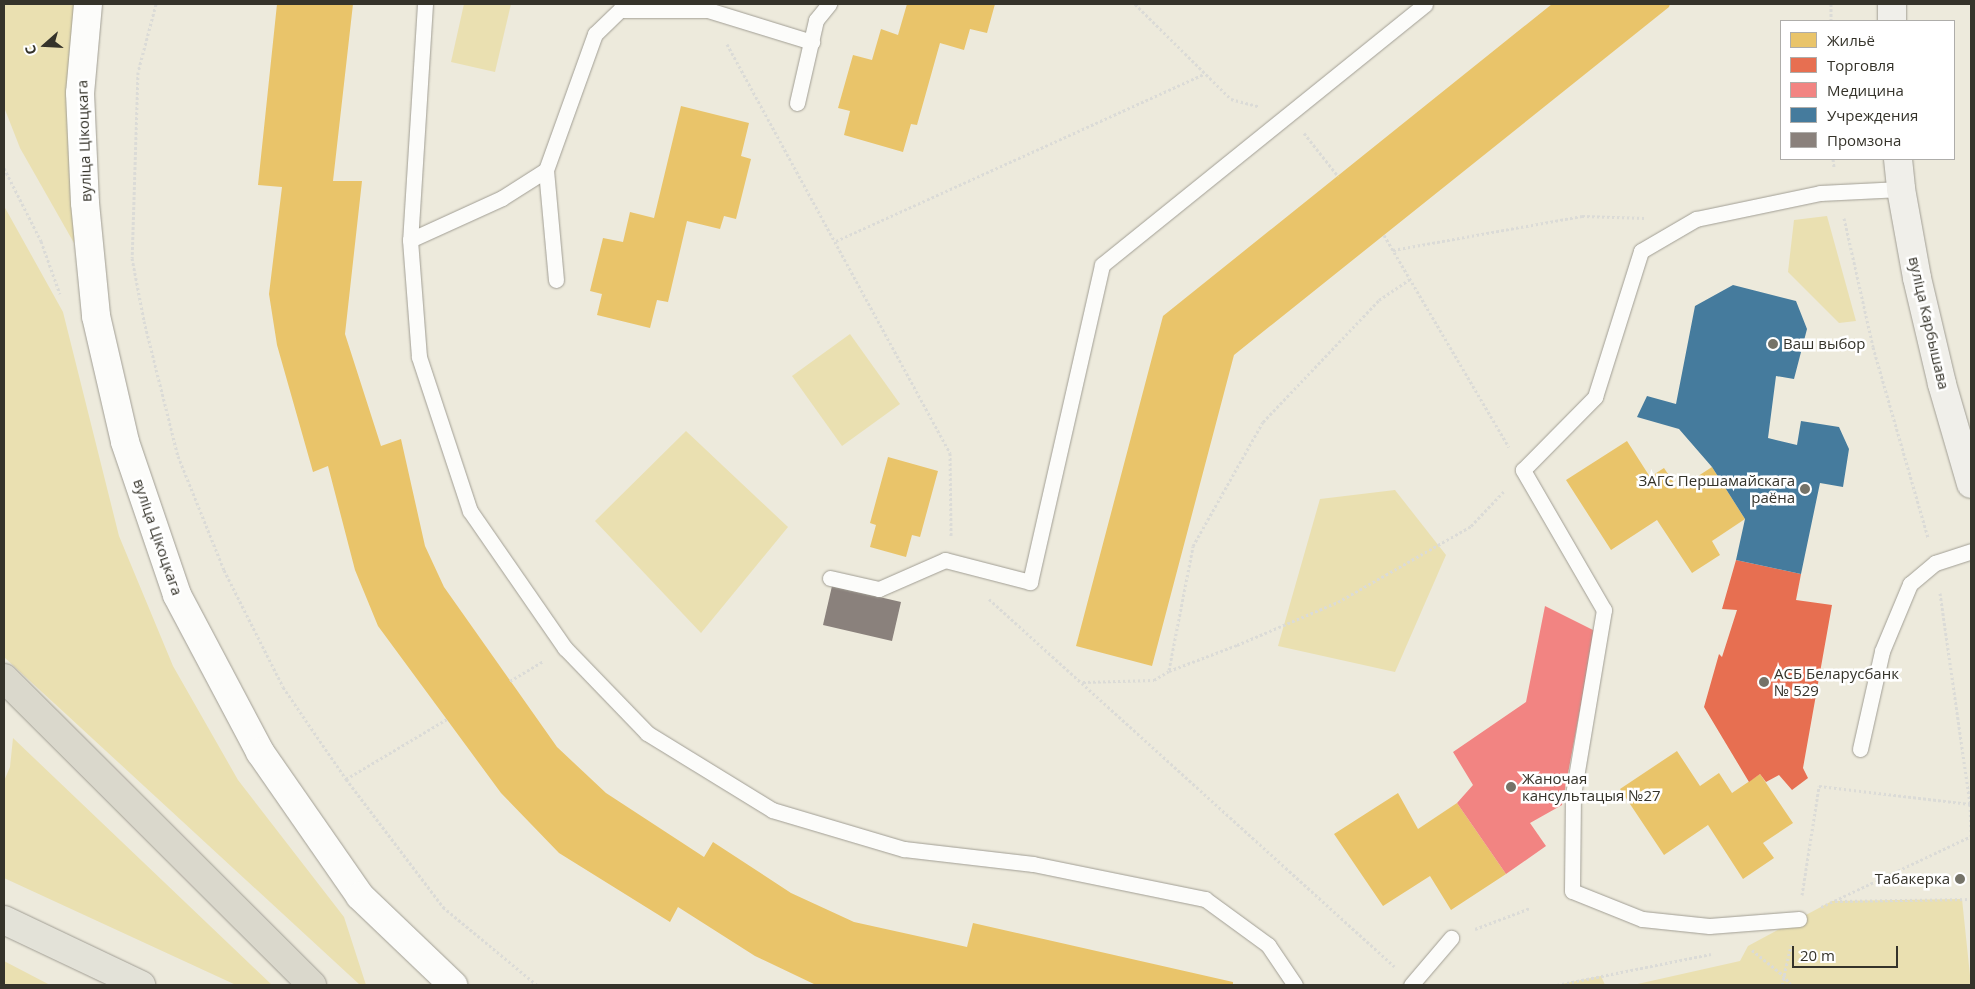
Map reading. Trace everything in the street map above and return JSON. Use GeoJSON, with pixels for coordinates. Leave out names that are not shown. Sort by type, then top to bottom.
{"type":"FeatureCollection","features":[{"type":"Feature","properties":{"kind":"highway"},"geometry":{"type":"LineString","coordinates":[[4,678],[312,985]]}},
{"type":"Feature","properties":{"kind":"main road"},"geometry":{"type":"LineString","coordinates":[[1892,4],[1892,20]]}},
{"type":"Feature","properties":{"kind":"main road","name":"вуліца Карбышава"},"geometry":{"type":"LineString","coordinates":[[1898,160],[1901,189],[1917,278],[1938,365],[1971,484]]}},
{"type":"Feature","properties":{"kind":"main road"},"geometry":{"type":"LineString","coordinates":[[4,920],[141,985]]}},
{"type":"Feature","properties":{"kind":"street","name":"вуліца Цікоцкага"},"geometry":{"type":"LineString","coordinates":[[88,4],[80,93],[85,203],[96,316],[125,442],[177,595],[260,752],[354,888],[453,985]]}},
{"type":"Feature","properties":{"kind":"lane"},"geometry":{"type":"LineString","coordinates":[[425,4],[410,240],[419,357],[470,511],[565,648],[647,733],[772,810],[904,849],[1033,864],[1205,899],[1268,944],[1295,985]]}},
{"type":"Feature","properties":{"kind":"lane"},"geometry":{"type":"LineString","coordinates":[[797,103],[816,20],[829,4]]}},
{"type":"Feature","properties":{"kind":"lane"},"geometry":{"type":"LineString","coordinates":[[830,578],[879,589],[945,560],[1030,582],[1102,266],[1425,4]]}},
{"type":"Feature","properties":{"kind":"lane"},"geometry":{"type":"LineString","coordinates":[[556,280],[546,170],[595,34],[620,10],[708,10],[812,42]]}},
{"type":"Feature","properties":{"kind":"lane"},"geometry":{"type":"LineString","coordinates":[[410,240],[502,198],[546,170]]}},
{"type":"Feature","properties":{"kind":"lane"},"geometry":{"type":"LineString","coordinates":[[1798,919],[1709,926],[1642,919],[1572,891],[1573,794],[1604,610],[1523,470],[1595,397],[1641,251],[1696,219],[1820,193],[1901,189]]}},
{"type":"Feature","properties":{"kind":"lane"},"geometry":{"type":"LineString","coordinates":[[1860,749],[1882,651],[1910,584],[1935,563],[1971,551]]}},
{"type":"Feature","properties":{"kind":"lane"},"geometry":{"type":"LineString","coordinates":[[1411,985],[1451,938]]}},
{"type":"Feature","properties":{"kind":"path"},"geometry":{"type":"LineString","coordinates":[[156,4],[137,82],[132,258],[144,321],[178,456],[224,570],[283,687],[346,780],[443,907],[537,985]]}},
{"type":"Feature","properties":{"kind":"path"},"geometry":{"type":"LineString","coordinates":[[1135,4],[1231,99],[1290,115],[1338,176]]}},
{"type":"Feature","properties":{"kind":"path"},"geometry":{"type":"LineString","coordinates":[[1831,4],[1831,20]]}},
{"type":"Feature","properties":{"kind":"path"},"geometry":{"type":"LineString","coordinates":[[836,241],[1205,74]]}},
{"type":"Feature","properties":{"kind":"path"},"geometry":{"type":"LineString","coordinates":[[1832,160],[1873,347],[1935,563],[1970,804],[1971,838]]}},
{"type":"Feature","properties":{"kind":"path"},"geometry":{"type":"LineString","coordinates":[[4,168],[41,241],[60,295]]}},
{"type":"Feature","properties":{"kind":"path"},"geometry":{"type":"LineString","coordinates":[[1393,250],[1582,216],[1696,219]]}},
{"type":"Feature","properties":{"kind":"path"},"geometry":{"type":"LineString","coordinates":[[1082,682],[1154,680],[1169,671],[1237,646],[1355,592],[1471,526],[1523,470],[1384,235]]}},
{"type":"Feature","properties":{"kind":"path"},"geometry":{"type":"LineString","coordinates":[[1169,671],[1193,546],[1263,422],[1379,300],[1410,279]]}},
{"type":"Feature","properties":{"kind":"path"},"geometry":{"type":"LineString","coordinates":[[510,681],[565,648]]}},
{"type":"Feature","properties":{"kind":"path"},"geometry":{"type":"LineString","coordinates":[[346,780],[447,719]]}},
{"type":"Feature","properties":{"kind":"path"},"geometry":{"type":"LineString","coordinates":[[1782,985],[1798,919],[1819,786],[1970,804]]}},
{"type":"Feature","properties":{"kind":"path"},"geometry":{"type":"LineString","coordinates":[[1832,901],[1971,899]]}},
{"type":"Feature","properties":{"kind":"path"},"geometry":{"type":"LineString","coordinates":[[1451,938],[1530,908]]}},
{"type":"Feature","properties":{"kind":"path"},"geometry":{"type":"LineString","coordinates":[[1748,946],[1783,975],[1791,985]]}},
{"type":"Feature","properties":{"kind":"shaded area"},"geometry":{"type":"Polygon","coordinates":[[[4,4],[77,4],[74,243],[20,148],[4,107],[4,4]]]}},
{"type":"Feature","properties":{"kind":"shaded area"},"geometry":{"type":"Polygon","coordinates":[[[464,4],[511,4],[495,72],[451,62],[464,4]]]}},
{"type":"Feature","properties":{"kind":"shaded area"},"geometry":{"type":"Polygon","coordinates":[[[4,206],[63,312],[119,536],[173,666],[238,780],[344,917],[366,985],[360,985],[4,657],[4,206]]]}},
{"type":"Feature","properties":{"kind":"shaded area"},"geometry":{"type":"Polygon","coordinates":[[[1827,216],[1856,321],[1839,323],[1788,272],[1794,220],[1827,216]]]}},
{"type":"Feature","properties":{"kind":"shaded area"},"geometry":{"type":"Polygon","coordinates":[[[850,334],[900,404],[842,446],[792,376],[850,334]]]}},
{"type":"Feature","properties":{"kind":"shaded area"},"geometry":{"type":"Polygon","coordinates":[[[686,431],[788,527],[701,633],[595,521],[686,431]]]}},
{"type":"Feature","properties":{"kind":"shaded area"},"geometry":{"type":"Polygon","coordinates":[[[1395,490],[1446,555],[1395,672],[1278,646],[1320,499],[1395,490]]]}},
{"type":"Feature","properties":{"kind":"shaded area"},"geometry":{"type":"Polygon","coordinates":[[[13,738],[272,985],[236,985],[4,878],[4,781],[10,767],[13,738]]]}},
{"type":"Feature","properties":{"kind":"shaded area"},"geometry":{"type":"Polygon","coordinates":[[[1962,899],[1971,985],[1633,985],[1740,961],[1748,946],[1832,901],[1962,899]]]}},
{"type":"Feature","properties":{"kind":"shaded area"},"geometry":{"type":"Polygon","coordinates":[[[4,961],[50,985],[4,985],[4,961]]]}},
{"type":"Feature","properties":{"kind":"shaded area"},"geometry":{"type":"Polygon","coordinates":[[[1601,976],[1605,985],[1557,985],[1601,976]]]}},
{"type":"Feature","properties":{"kind":"building: Жильё"},"geometry":{"type":"Polygon","coordinates":[[[277,4],[353,4],[333,181],[362,181],[345,334],[381,446],[401,439],[425,546],[444,587],[557,747],[606,793],[704,857],[713,842],[791,893],[854,922],[967,947],[973,923],[1233,982],[1233,985],[816,985],[755,956],[678,907],[670,922],[559,853],[501,793],[378,626],[355,570],[328,466],[313,472],[277,345],[269,294],[282,187],[258,185],[277,4]]]}},
{"type":"Feature","properties":{"kind":"building: Жильё"},"geometry":{"type":"Polygon","coordinates":[[[907,4],[995,4],[987,33],[970,29],[964,50],[940,43],[917,125],[911,124],[903,152],[844,135],[850,111],[838,108],[853,55],[872,60],[881,29],[898,35],[907,4]]]}},
{"type":"Feature","properties":{"kind":"building: Жильё"},"geometry":{"type":"Polygon","coordinates":[[[1552,4],[1670,4],[1669,7],[1234,355],[1152,666],[1076,646],[1163,316],[1552,4]]]}},
{"type":"Feature","properties":{"kind":"building: Жильё"},"geometry":{"type":"Polygon","coordinates":[[[681,106],[749,123],[741,156],[751,159],[736,219],[724,216],[720,229],[687,221],[668,302],[657,300],[650,328],[597,315],[602,294],[590,291],[603,238],[623,242],[630,212],[654,218],[681,106]]]}},
{"type":"Feature","properties":{"kind":"building: Жильё"},"geometry":{"type":"Polygon","coordinates":[[[1627,441],[1650,477],[1664,468],[1678,489],[1712,467],[1745,519],[1712,541],[1720,555],[1692,573],[1657,520],[1611,550],[1566,480],[1627,441]]]}},
{"type":"Feature","properties":{"kind":"building: Жильё"},"geometry":{"type":"Polygon","coordinates":[[[888,457],[938,471],[920,537],[912,535],[906,557],[870,547],[876,525],[870,523],[888,457]]]}},
{"type":"Feature","properties":{"kind":"building: Жильё"},"geometry":{"type":"Polygon","coordinates":[[[1677,751],[1700,786],[1719,773],[1732,793],[1760,774],[1793,823],[1763,843],[1774,858],[1743,879],[1708,825],[1664,855],[1620,789],[1677,751]]]}},
{"type":"Feature","properties":{"kind":"building: Жильё"},"geometry":{"type":"Polygon","coordinates":[[[1398,793],[1418,829],[1457,803],[1506,874],[1451,910],[1430,876],[1383,906],[1334,834],[1398,793]]]}},
{"type":"Feature","properties":{"kind":"building: Торговля","name":"АСБ Беларусбанк № 529"},"geometry":{"type":"Polygon","coordinates":[[[1736,560],[1801,574],[1796,600],[1832,605],[1803,768],[1808,778],[1792,790],[1779,775],[1766,782],[1760,774],[1749,782],[1704,707],[1719,654],[1722,657],[1737,610],[1722,609],[1736,560]]]}},
{"type":"Feature","properties":{"kind":"building: Медицина","name":"Жаночая кансультацыя №27"},"geometry":{"type":"Polygon","coordinates":[[[1545,606],[1595,631],[1562,805],[1530,823],[1546,846],[1506,874],[1457,803],[1473,785],[1453,752],[1526,702],[1545,606]]]}},
{"type":"Feature","properties":{"kind":"building: Учреждения"},"geometry":{"type":"Polygon","coordinates":[[[1733,285],[1796,301],[1807,329],[1794,379],[1776,376],[1768,438],[1797,445],[1801,421],[1839,427],[1849,449],[1843,487],[1820,483],[1801,574],[1736,560],[1745,519],[1712,467],[1679,429],[1637,417],[1647,396],[1676,404],[1695,306],[1733,285]]]}},
{"type":"Feature","properties":{"kind":"building: Промзона"},"geometry":{"type":"Polygon","coordinates":[[[832,586],[901,602],[892,641],[823,625],[832,586]]]}},
{"type":"Feature","properties":{"kind":"place","name":"Ваш выбор"},"geometry":{"type":"Point","coordinates":[1773,344]}},
{"type":"Feature","properties":{"kind":"place","name":"ЗАГС Першамайскага раёна"},"geometry":{"type":"Point","coordinates":[1805,489]}},
{"type":"Feature","properties":{"kind":"place","name":"АСБ Беларусбанк № 529"},"geometry":{"type":"Point","coordinates":[1764,682]}},
{"type":"Feature","properties":{"kind":"place","name":"Жаночая кансультацыя №27"},"geometry":{"type":"Point","coordinates":[1511,787]}},
{"type":"Feature","properties":{"kind":"place","name":"Табакерка"},"geometry":{"type":"Point","coordinates":[1960,879]}}]}
